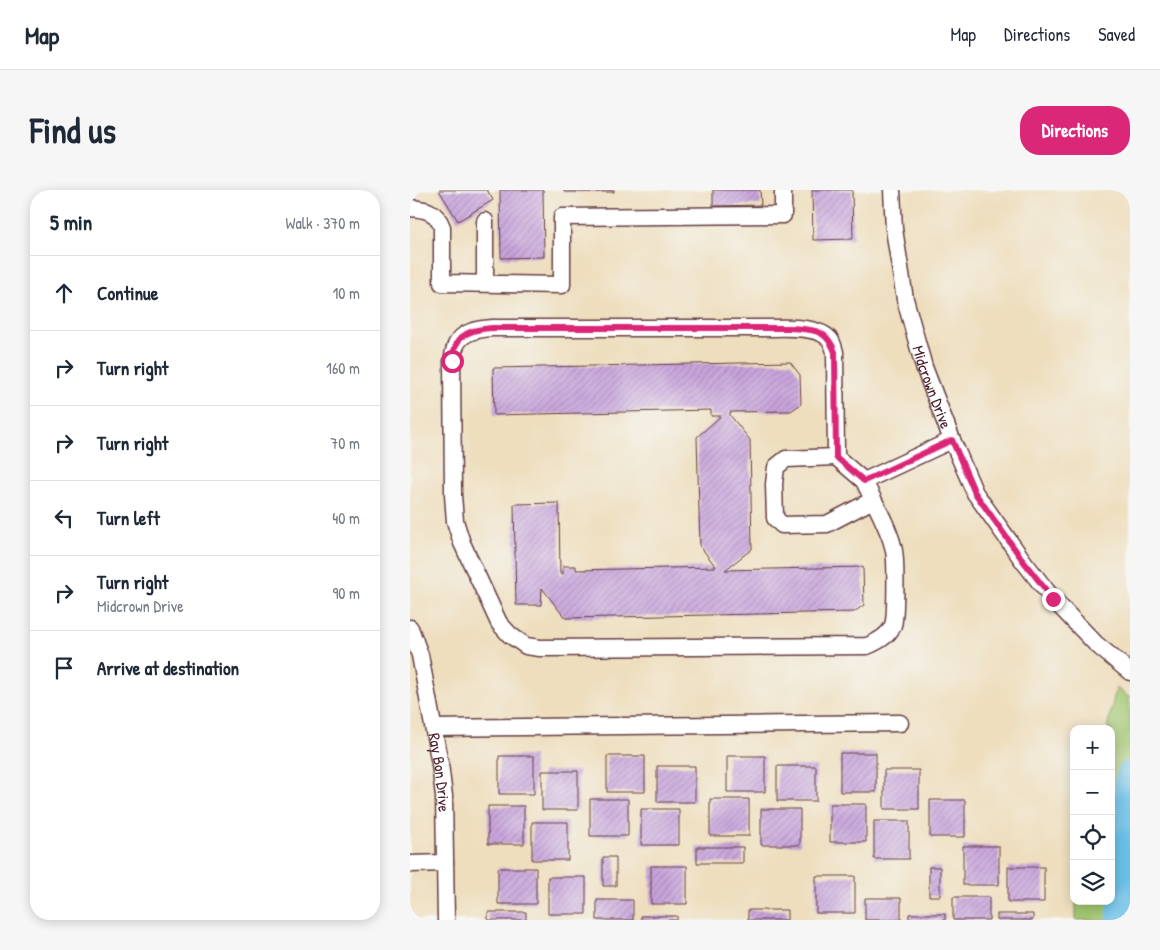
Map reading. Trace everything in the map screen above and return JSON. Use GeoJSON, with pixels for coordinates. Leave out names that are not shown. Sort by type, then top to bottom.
{"type":"FeatureCollection","features":[{"type":"Feature","properties":{"kind":"street"},"geometry":{"type":"LineString","coordinates":[[410,208],[432,211],[439,220],[442,227],[442,282],[562,285],[562,217],[783,215],[783,190]]}},
{"type":"Feature","properties":{"kind":"street","name":"Midcrown Drive"},"geometry":{"type":"LineString","coordinates":[[892,190],[894,229],[905,299],[924,367],[975,493],[1053,599],[1096,644],[1130,672]]}},
{"type":"Feature","properties":{"kind":"street"},"geometry":{"type":"LineString","coordinates":[[485,221],[485,283]]}},
{"type":"Feature","properties":{"kind":"street"},"geometry":{"type":"LineString","coordinates":[[836,457],[835,352],[830,340],[823,334],[810,330],[768,328],[492,328],[476,330],[466,334],[456,344],[452,361],[453,495],[456,521],[462,543],[499,624],[526,646],[540,648],[867,646],[881,640],[893,625],[895,609],[894,551],[886,528],[873,500],[864,481],[836,457],[786,459],[776,467],[774,484],[775,518],[782,525],[827,524],[873,500]]}},
{"type":"Feature","properties":{"kind":"street"},"geometry":{"type":"LineString","coordinates":[[864,481],[952,440]]}},
{"type":"Feature","properties":{"kind":"street","name":"Ray Bon Drive"},"geometry":{"type":"LineString","coordinates":[[410,628],[434,728],[444,796],[446,920]]}},
{"type":"Feature","properties":{"kind":"street"},"geometry":{"type":"LineString","coordinates":[[434,728],[900,723]]}},
{"type":"Feature","properties":{"kind":"street"},"geometry":{"type":"LineString","coordinates":[[410,864],[445,863]]}},
{"type":"Feature","properties":{"kind":"green space"},"geometry":{"type":"Polygon","coordinates":[[[1116,688],[1130,698],[1130,920],[1076,920],[1076,905],[1115,905],[1115,725],[1108,725],[1116,688]]]}},
{"type":"Feature","properties":{"kind":"building"},"geometry":{"type":"Polygon","coordinates":[[[439,190],[487,190],[493,200],[458,221],[439,190]]]}},
{"type":"Feature","properties":{"kind":"building"},"geometry":{"type":"Polygon","coordinates":[[[500,190],[543,190],[544,257],[501,258],[500,190]]]}},
{"type":"Feature","properties":{"kind":"building"},"geometry":{"type":"Polygon","coordinates":[[[564,190],[614,190],[614,192],[564,192],[564,190]]]}},
{"type":"Feature","properties":{"kind":"building"},"geometry":{"type":"Polygon","coordinates":[[[713,190],[760,190],[761,205],[713,206],[713,190]]]}},
{"type":"Feature","properties":{"kind":"building"},"geometry":{"type":"Polygon","coordinates":[[[812,190],[852,190],[853,239],[813,240],[812,190]]]}},
{"type":"Feature","properties":{"kind":"building"},"geometry":{"type":"Polygon","coordinates":[[[790,362],[800,375],[801,404],[791,411],[730,412],[730,415],[750,440],[752,549],[725,570],[863,567],[864,605],[854,612],[565,618],[542,588],[541,605],[516,605],[514,504],[559,503],[560,574],[563,574],[563,566],[576,566],[576,570],[716,567],[700,546],[697,437],[721,416],[711,416],[711,410],[494,415],[493,368],[790,362]]]}},
{"type":"Feature","properties":{"kind":"building"},"geometry":{"type":"Polygon","coordinates":[[[840,753],[876,753],[876,792],[840,792],[840,753]]]}},
{"type":"Feature","properties":{"kind":"building"},"geometry":{"type":"Polygon","coordinates":[[[499,756],[534,756],[534,794],[499,794],[499,756]]]}},
{"type":"Feature","properties":{"kind":"building"},"geometry":{"type":"Polygon","coordinates":[[[607,756],[645,756],[645,792],[607,792],[607,756]]]}},
{"type":"Feature","properties":{"kind":"building"},"geometry":{"type":"Polygon","coordinates":[[[727,756],[765,756],[765,792],[727,792],[727,756]]]}},
{"type":"Feature","properties":{"kind":"building"},"geometry":{"type":"Polygon","coordinates":[[[657,766],[695,766],[695,802],[657,802],[657,766]]]}},
{"type":"Feature","properties":{"kind":"building"},"geometry":{"type":"Polygon","coordinates":[[[777,766],[816,766],[816,801],[777,801],[777,766]]]}},
{"type":"Feature","properties":{"kind":"building"},"geometry":{"type":"Polygon","coordinates":[[[884,770],[919,770],[919,809],[884,809],[884,770]]]}},
{"type":"Feature","properties":{"kind":"building"},"geometry":{"type":"Polygon","coordinates":[[[542,771],[578,771],[578,810],[542,810],[542,771]]]}},
{"type":"Feature","properties":{"kind":"building"},"geometry":{"type":"Polygon","coordinates":[[[590,799],[628,799],[628,836],[590,836],[590,799]]]}},
{"type":"Feature","properties":{"kind":"building"},"geometry":{"type":"Polygon","coordinates":[[[710,799],[749,799],[749,836],[710,836],[710,799]]]}},
{"type":"Feature","properties":{"kind":"building"},"geometry":{"type":"Polygon","coordinates":[[[930,800],[965,800],[965,837],[930,837],[930,800]]]}},
{"type":"Feature","properties":{"kind":"building"},"geometry":{"type":"Polygon","coordinates":[[[830,804],[866,804],[866,842],[830,842],[830,804]]]}},
{"type":"Feature","properties":{"kind":"building"},"geometry":{"type":"Polygon","coordinates":[[[488,806],[524,806],[524,844],[488,844],[488,806]]]}},
{"type":"Feature","properties":{"kind":"building"},"geometry":{"type":"Polygon","coordinates":[[[641,809],[679,809],[679,845],[641,845],[641,809]]]}},
{"type":"Feature","properties":{"kind":"building"},"geometry":{"type":"Polygon","coordinates":[[[761,809],[800,809],[800,845],[761,845],[761,809]]]}},
{"type":"Feature","properties":{"kind":"building"},"geometry":{"type":"Polygon","coordinates":[[[874,821],[909,821],[909,859],[874,859],[874,821]]]}},
{"type":"Feature","properties":{"kind":"building"},"geometry":{"type":"Polygon","coordinates":[[[532,822],[568,822],[568,860],[532,860],[532,822]]]}},
{"type":"Feature","properties":{"kind":"building"},"geometry":{"type":"Polygon","coordinates":[[[963,846],[999,846],[999,885],[963,885],[963,846]]]}},
{"type":"Feature","properties":{"kind":"building"},"geometry":{"type":"Polygon","coordinates":[[[697,847],[743,847],[743,863],[697,863],[697,847]]]}},
{"type":"Feature","properties":{"kind":"building"},"geometry":{"type":"Polygon","coordinates":[[[603,857],[616,857],[616,886],[603,886],[603,857]]]}},
{"type":"Feature","properties":{"kind":"building"},"geometry":{"type":"Polygon","coordinates":[[[651,866],[687,866],[687,904],[651,904],[651,866]]]}},
{"type":"Feature","properties":{"kind":"building"},"geometry":{"type":"Polygon","coordinates":[[[929,867],[940,867],[940,896],[929,896],[929,867]]]}},
{"type":"Feature","properties":{"kind":"building"},"geometry":{"type":"Polygon","coordinates":[[[1008,867],[1044,867],[1044,902],[1008,902],[1008,867]]]}},
{"type":"Feature","properties":{"kind":"building"},"geometry":{"type":"Polygon","coordinates":[[[498,868],[536,868],[536,904],[498,904],[498,868]]]}},
{"type":"Feature","properties":{"kind":"building"},"geometry":{"type":"Polygon","coordinates":[[[816,876],[855,876],[855,913],[816,913],[816,876]]]}},
{"type":"Feature","properties":{"kind":"building"},"geometry":{"type":"Polygon","coordinates":[[[548,877],[586,877],[586,914],[548,914],[548,877]]]}},
{"type":"Feature","properties":{"kind":"building"},"geometry":{"type":"Polygon","coordinates":[[[953,897],[989,897],[989,920],[953,920],[953,897]]]}},
{"type":"Feature","properties":{"kind":"building"},"geometry":{"type":"Polygon","coordinates":[[[865,898],[901,898],[901,920],[865,920],[865,898]]]}},
{"type":"Feature","properties":{"kind":"building"},"geometry":{"type":"Polygon","coordinates":[[[597,900],[633,900],[633,920],[597,920],[597,900]]]}},
{"type":"Feature","properties":{"kind":"building"},"geometry":{"type":"Polygon","coordinates":[[[748,910],[787,910],[787,920],[748,920],[748,910]]]}},
{"type":"Feature","properties":{"kind":"building"},"geometry":{"type":"Polygon","coordinates":[[[488,912],[526,912],[526,920],[488,920],[488,912]]]}},
{"type":"Feature","properties":{"kind":"building"},"geometry":{"type":"Polygon","coordinates":[[[909,914],[945,914],[945,920],[909,920],[909,914]]]}},
{"type":"Feature","properties":{"kind":"building"},"geometry":{"type":"Polygon","coordinates":[[[997,914],[1033,914],[1033,920],[997,920],[997,914]]]}},
{"type":"Feature","properties":{"kind":"building"},"geometry":{"type":"Polygon","coordinates":[[[641,916],[677,916],[677,920],[641,920],[641,916]]]}},
{"type":"Feature","properties":{"kind":"waterway"},"geometry":{"type":"LineString","coordinates":[[1120,920],[1123,837],[1130,774]]}},
{"type":"Feature","properties":{"kind":"route"},"geometry":{"type":"LineString","coordinates":[[452,361],[456,344],[466,334],[476,330],[492,328],[790,328],[810,330],[823,334],[830,340],[835,352],[836,457],[864,481],[952,440],[975,493],[1053,599]]}}]}
